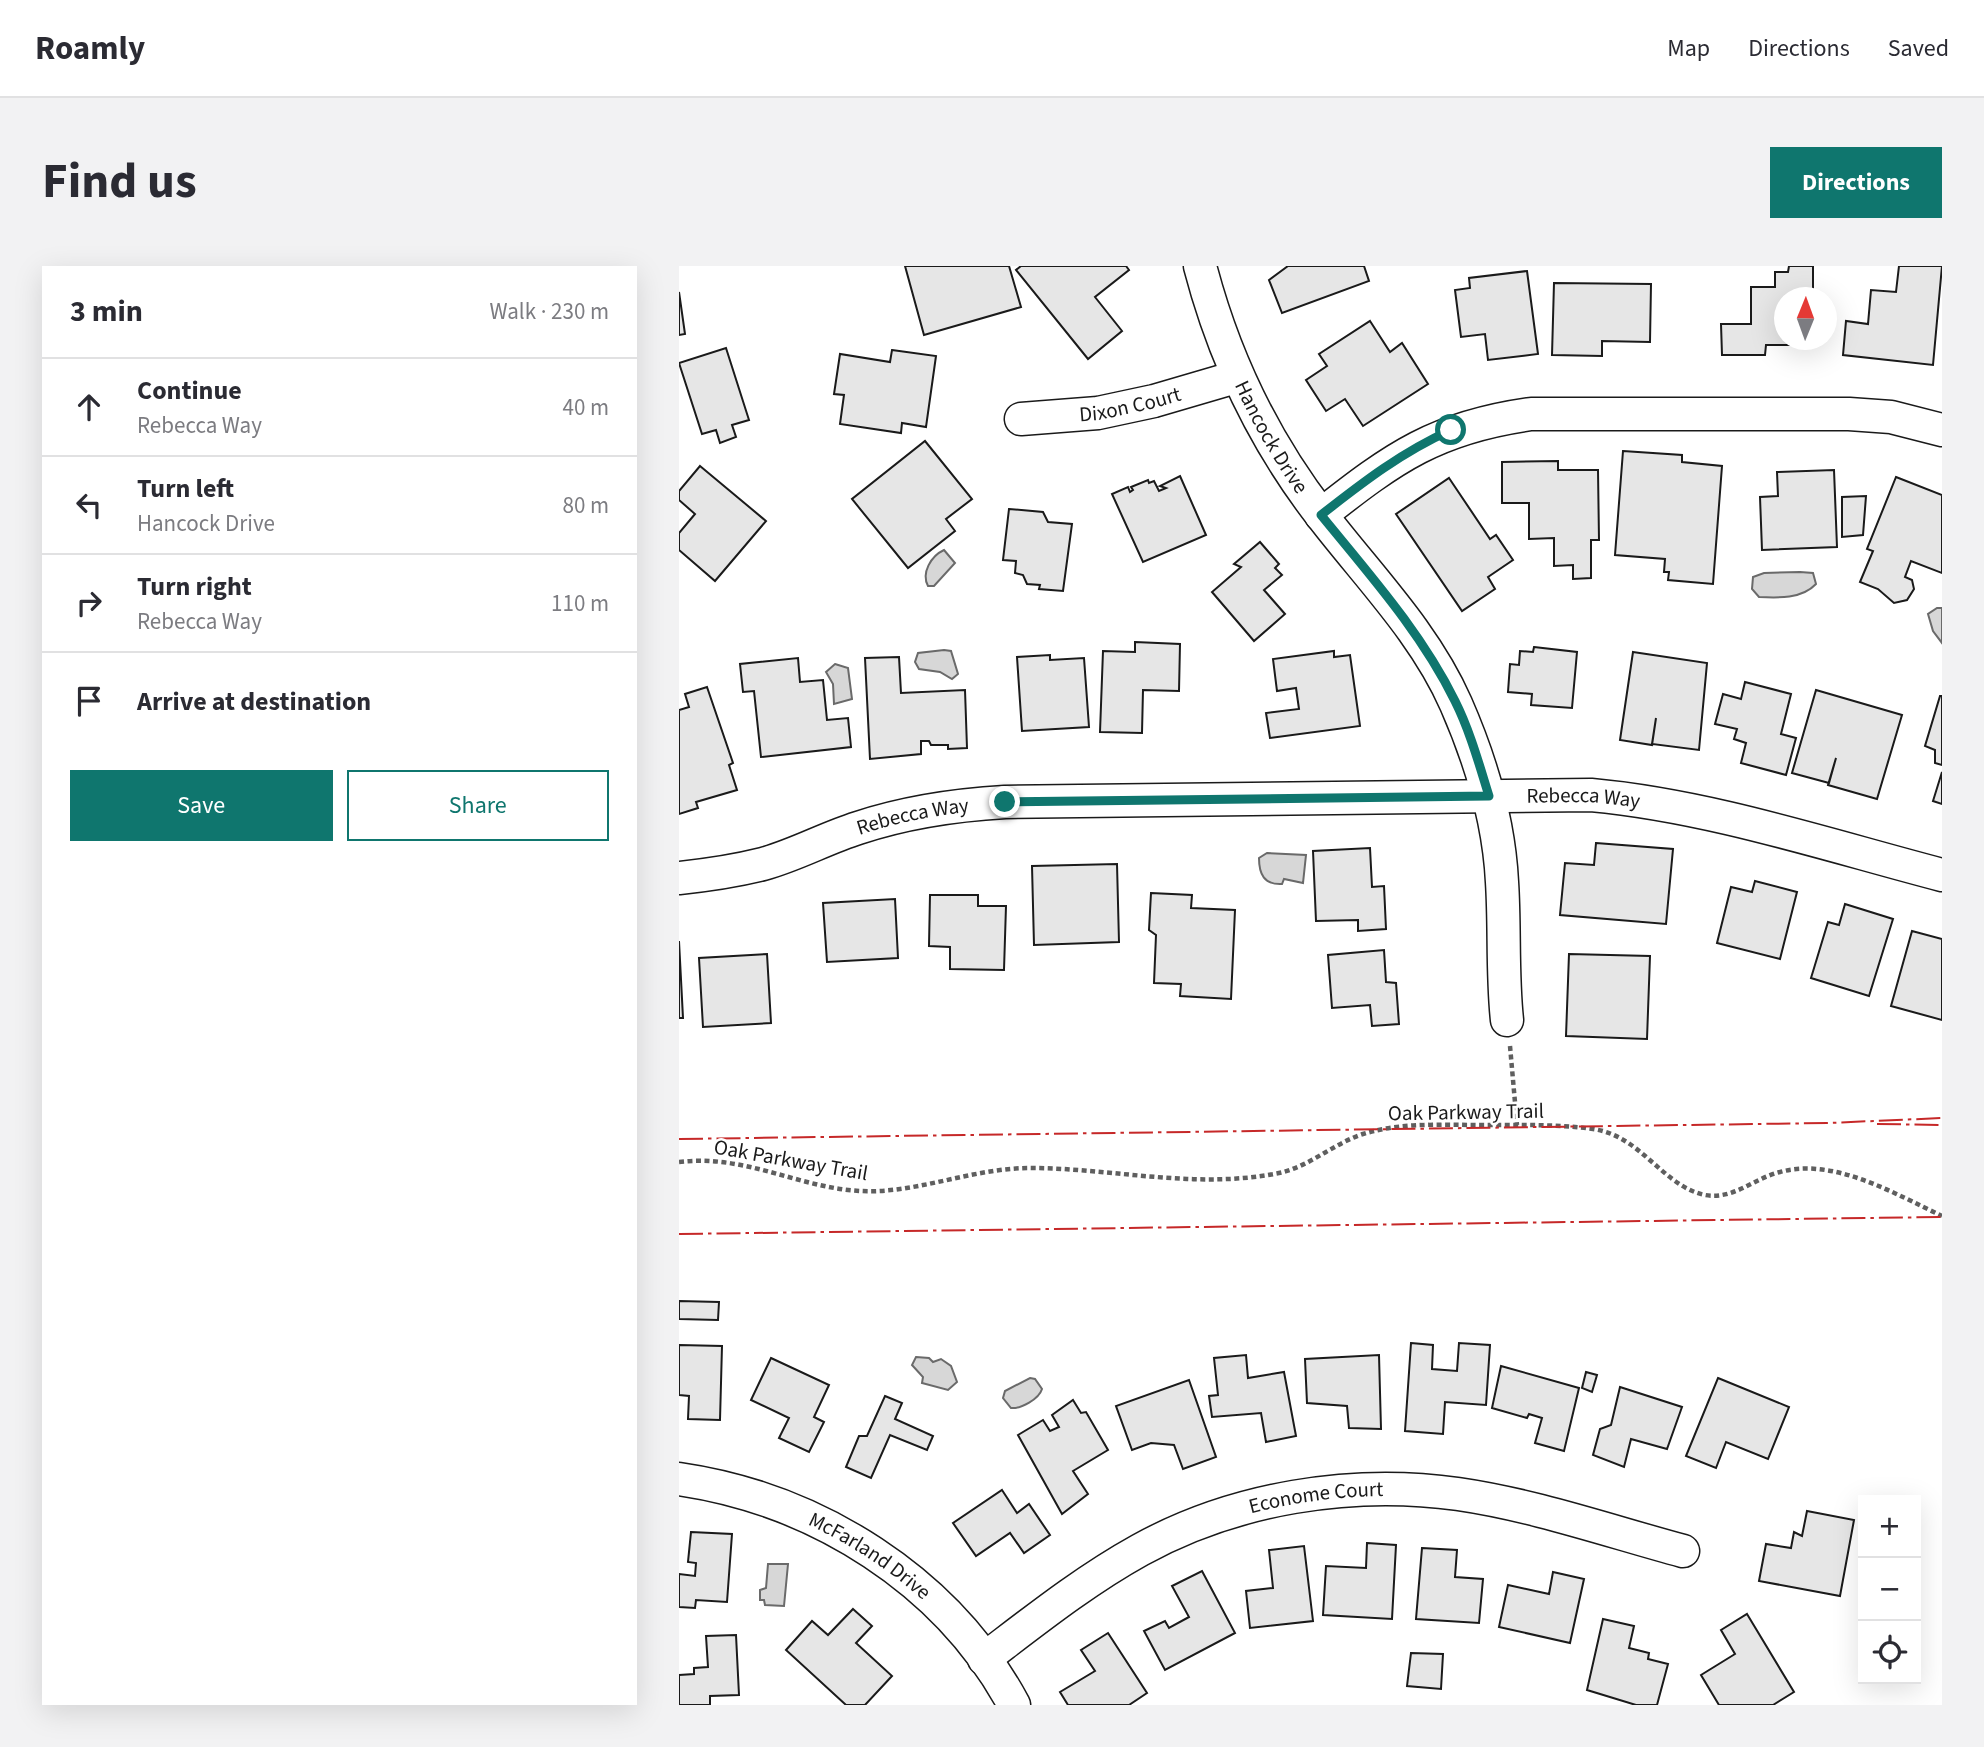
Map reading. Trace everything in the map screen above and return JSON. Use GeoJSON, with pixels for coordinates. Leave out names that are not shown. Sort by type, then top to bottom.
{"type":"FeatureCollection","features":[{"type":"Feature","properties":{"kind":"street","name":"Hancock Drive"},"geometry":{"type":"LineString","coordinates":[[1200,266],[1212,315],[1236,377],[1283,463],[1401,615],[1430,657],[1455,701],[1489,796],[1502,881],[1507,1020]]}},
{"type":"Feature","properties":{"kind":"street","name":"Dixon Court"},"geometry":{"type":"LineString","coordinates":[[1021,419],[1098,413],[1154,401],[1236,377]]}},
{"type":"Feature","properties":{"kind":"street"},"geometry":{"type":"LineString","coordinates":[[1321,515],[1379,469],[1414,447],[1451,430],[1490,419],[1531,414],[1849,414],[1891,417],[1942,430]]}},
{"type":"Feature","properties":{"kind":"street","name":"Rebecca Way"},"geometry":{"type":"LineString","coordinates":[[679,878],[717,874],[765,863],[857,828],[905,814],[955,806],[1005,802],[1591,795],[1641,800],[1942,875]]}},
{"type":"Feature","properties":{"kind":"street","name":"McFarland Drive"},"geometry":{"type":"LineString","coordinates":[[679,1479],[757,1496],[843,1534],[884,1560],[921,1590],[955,1623],[984,1659],[1014,1705]]}},
{"type":"Feature","properties":{"kind":"street","name":"Econome Court"},"geometry":{"type":"LineString","coordinates":[[984,1659],[1095,1577],[1141,1549],[1242,1509],[1295,1497],[1377,1490],[1458,1494],[1511,1505],[1683,1551]]}},
{"type":"Feature","properties":{"kind":"path"},"geometry":{"type":"LineString","coordinates":[[1507,1020],[1517,1125]]}},
{"type":"Feature","properties":{"kind":"path","name":"Oak Parkway Trail"},"geometry":{"type":"LineString","coordinates":[[679,1162],[718,1159],[823,1186],[864,1191],[909,1187],[1029,1168],[1163,1179],[1243,1178],[1295,1169],[1336,1144],[1391,1127],[1572,1127],[1622,1137],[1674,1180],[1704,1195],[1741,1191],[1781,1171],[1829,1170],[1899,1196],[1942,1216]]}},
{"type":"Feature","properties":{"kind":"shaded area"},"geometry":{"type":"Polygon","coordinates":[[[944,550],[955,563],[934,586],[928,586],[928,565],[944,550]]]}},
{"type":"Feature","properties":{"kind":"shaded area"},"geometry":{"type":"Polygon","coordinates":[[[1764,573],[1813,573],[1816,584],[1797,595],[1759,597],[1752,589],[1753,577],[1764,573]]]}},
{"type":"Feature","properties":{"kind":"shaded area"},"geometry":{"type":"Polygon","coordinates":[[[1942,608],[1942,643],[1933,631],[1928,614],[1942,608]]]}},
{"type":"Feature","properties":{"kind":"shaded area"},"geometry":{"type":"Polygon","coordinates":[[[951,651],[958,674],[952,679],[940,672],[919,669],[915,662],[918,653],[951,651]]]}},
{"type":"Feature","properties":{"kind":"shaded area"},"geometry":{"type":"Polygon","coordinates":[[[835,664],[848,668],[852,699],[834,704],[833,684],[826,672],[835,664]]]}},
{"type":"Feature","properties":{"kind":"shaded area"},"geometry":{"type":"Polygon","coordinates":[[[1267,853],[1306,855],[1303,883],[1284,879],[1282,884],[1276,884],[1267,880],[1260,869],[1259,858],[1267,853]]]}},
{"type":"Feature","properties":{"kind":"shaded area"},"geometry":{"type":"Polygon","coordinates":[[[916,1357],[929,1358],[933,1362],[941,1359],[951,1366],[957,1382],[948,1390],[922,1383],[923,1377],[912,1365],[916,1357]]]}},
{"type":"Feature","properties":{"kind":"shaded area"},"geometry":{"type":"Polygon","coordinates":[[[1030,1378],[1035,1379],[1042,1389],[1040,1393],[1029,1403],[1011,1408],[1003,1398],[1005,1391],[1030,1378]]]}},
{"type":"Feature","properties":{"kind":"shaded area"},"geometry":{"type":"Polygon","coordinates":[[[768,1564],[788,1564],[784,1606],[765,1605],[764,1600],[760,1600],[760,1590],[766,1588],[768,1564]]]}},
{"type":"Feature","properties":{"kind":"building"},"geometry":{"type":"Polygon","coordinates":[[[905,266],[1009,266],[1021,307],[924,335],[905,266]]]}},
{"type":"Feature","properties":{"kind":"building"},"geometry":{"type":"Polygon","coordinates":[[[1021,266],[1126,266],[1129,270],[1095,297],[1122,331],[1088,359],[1016,270],[1021,266]]]}},
{"type":"Feature","properties":{"kind":"building"},"geometry":{"type":"Polygon","coordinates":[[[1288,266],[1364,266],[1369,281],[1282,313],[1269,280],[1288,266]]]}},
{"type":"Feature","properties":{"kind":"building"},"geometry":{"type":"Polygon","coordinates":[[[1789,266],[1813,266],[1813,287],[1775,287],[1775,272],[1788,272],[1789,266]]]}},
{"type":"Feature","properties":{"kind":"building"},"geometry":{"type":"Polygon","coordinates":[[[1899,266],[1942,266],[1933,365],[1843,355],[1846,321],[1868,324],[1871,290],[1896,292],[1899,266]]]}},
{"type":"Feature","properties":{"kind":"building"},"geometry":{"type":"Polygon","coordinates":[[[1527,271],[1538,354],[1488,360],[1485,334],[1461,337],[1455,290],[1470,288],[1469,278],[1527,271]]]}},
{"type":"Feature","properties":{"kind":"building"},"geometry":{"type":"Polygon","coordinates":[[[1554,283],[1651,284],[1650,342],[1602,341],[1602,356],[1552,355],[1554,283]]]}},
{"type":"Feature","properties":{"kind":"building"},"geometry":{"type":"Polygon","coordinates":[[[1751,287],[1774,287],[1774,345],[1766,345],[1765,355],[1722,355],[1721,324],[1751,324],[1751,287]]]}},
{"type":"Feature","properties":{"kind":"building"},"geometry":{"type":"Polygon","coordinates":[[[679,292],[685,334],[679,335],[679,292]]]}},
{"type":"Feature","properties":{"kind":"building"},"geometry":{"type":"Polygon","coordinates":[[[1370,321],[1390,352],[1402,343],[1428,384],[1363,426],[1345,399],[1326,411],[1306,380],[1327,366],[1319,354],[1370,321]]]}},
{"type":"Feature","properties":{"kind":"building"},"geometry":{"type":"Polygon","coordinates":[[[726,348],[749,420],[732,425],[736,437],[720,443],[716,430],[702,434],[679,363],[726,348]]]}},
{"type":"Feature","properties":{"kind":"building"},"geometry":{"type":"Polygon","coordinates":[[[892,350],[936,356],[926,427],[902,423],[901,433],[840,424],[844,395],[834,394],[840,354],[890,362],[892,350]]]}},
{"type":"Feature","properties":{"kind":"building"},"geometry":{"type":"Polygon","coordinates":[[[925,441],[972,499],[946,519],[955,531],[908,568],[852,499],[925,441]]]}},
{"type":"Feature","properties":{"kind":"building"},"geometry":{"type":"Polygon","coordinates":[[[1623,451],[1682,455],[1682,462],[1722,466],[1713,584],[1668,580],[1669,572],[1664,572],[1665,559],[1615,555],[1623,451]]]}},
{"type":"Feature","properties":{"kind":"building"},"geometry":{"type":"Polygon","coordinates":[[[1558,461],[1558,470],[1598,470],[1599,540],[1591,540],[1591,578],[1573,579],[1573,565],[1554,566],[1554,538],[1529,539],[1529,503],[1502,503],[1502,462],[1558,461]]]}},
{"type":"Feature","properties":{"kind":"building"},"geometry":{"type":"Polygon","coordinates":[[[700,466],[766,521],[715,581],[679,550],[679,533],[695,514],[679,500],[679,491],[700,466]]]}},
{"type":"Feature","properties":{"kind":"building"},"geometry":{"type":"Polygon","coordinates":[[[1834,470],[1837,547],[1762,550],[1760,497],[1778,496],[1777,472],[1834,470]]]}},
{"type":"Feature","properties":{"kind":"building"},"geometry":{"type":"Polygon","coordinates":[[[1180,476],[1206,535],[1143,562],[1112,494],[1128,487],[1130,492],[1133,490],[1131,487],[1148,480],[1149,483],[1154,481],[1159,491],[1166,488],[1160,486],[1180,476]]]}},
{"type":"Feature","properties":{"kind":"building"},"geometry":{"type":"Polygon","coordinates":[[[1896,477],[1942,495],[1942,573],[1911,561],[1905,577],[1912,580],[1914,589],[1907,600],[1894,603],[1878,589],[1860,582],[1873,551],[1867,549],[1896,477]]]}},
{"type":"Feature","properties":{"kind":"building"},"geometry":{"type":"Polygon","coordinates":[[[1449,478],[1490,539],[1496,535],[1513,560],[1488,577],[1495,589],[1462,611],[1396,514],[1449,478]]]}},
{"type":"Feature","properties":{"kind":"building"},"geometry":{"type":"Polygon","coordinates":[[[1866,496],[1863,535],[1842,537],[1842,497],[1866,496]]]}},
{"type":"Feature","properties":{"kind":"building"},"geometry":{"type":"Polygon","coordinates":[[[1009,509],[1043,512],[1048,522],[1072,524],[1063,591],[1039,589],[1040,585],[1027,584],[1023,575],[1015,573],[1016,561],[1003,560],[1009,509]]]}},
{"type":"Feature","properties":{"kind":"building"},"geometry":{"type":"Polygon","coordinates":[[[1260,542],[1279,564],[1275,568],[1282,575],[1264,590],[1285,614],[1254,641],[1212,592],[1241,567],[1234,564],[1260,542]]]}},
{"type":"Feature","properties":{"kind":"building"},"geometry":{"type":"Polygon","coordinates":[[[1135,642],[1180,644],[1179,691],[1143,690],[1142,733],[1100,732],[1103,651],[1135,652],[1135,642]]]}},
{"type":"Feature","properties":{"kind":"building"},"geometry":{"type":"Polygon","coordinates":[[[1534,647],[1577,652],[1572,708],[1531,705],[1532,694],[1508,692],[1510,664],[1519,665],[1520,651],[1533,652],[1534,647]]]}},
{"type":"Feature","properties":{"kind":"building"},"geometry":{"type":"Polygon","coordinates":[[[1334,651],[1334,657],[1350,655],[1360,726],[1270,738],[1266,713],[1299,709],[1296,688],[1277,691],[1273,659],[1334,651]]]}},
{"type":"Feature","properties":{"kind":"building"},"geometry":{"type":"Polygon","coordinates":[[[1633,652],[1707,663],[1699,750],[1620,740],[1633,652]]]}},
{"type":"Feature","properties":{"kind":"building"},"geometry":{"type":"Polygon","coordinates":[[[1050,655],[1050,660],[1084,658],[1089,727],[1022,731],[1017,657],[1050,655]]]}},
{"type":"Feature","properties":{"kind":"building"},"geometry":{"type":"Polygon","coordinates":[[[899,657],[901,693],[965,690],[967,748],[948,749],[948,745],[931,745],[929,741],[921,741],[921,754],[870,759],[865,658],[899,657]]]}},
{"type":"Feature","properties":{"kind":"building"},"geometry":{"type":"Polygon","coordinates":[[[798,658],[800,682],[823,680],[827,720],[848,718],[851,747],[761,757],[754,691],[743,692],[740,664],[798,658]]]}},
{"type":"Feature","properties":{"kind":"building"},"geometry":{"type":"Polygon","coordinates":[[[1745,682],[1791,694],[1781,734],[1796,738],[1786,775],[1741,763],[1746,743],[1734,739],[1737,729],[1715,724],[1723,694],[1741,699],[1745,682]]]}},
{"type":"Feature","properties":{"kind":"building"},"geometry":{"type":"Polygon","coordinates":[[[707,687],[733,763],[729,765],[737,790],[696,802],[698,808],[679,814],[679,710],[689,707],[685,694],[707,687]]]}},
{"type":"Feature","properties":{"kind":"building"},"geometry":{"type":"Polygon","coordinates":[[[1816,690],[1902,715],[1877,799],[1792,773],[1816,690]]]}},
{"type":"Feature","properties":{"kind":"building"},"geometry":{"type":"Polygon","coordinates":[[[1940,696],[1942,765],[1935,763],[1935,750],[1925,746],[1940,696]]]}},
{"type":"Feature","properties":{"kind":"building"},"geometry":{"type":"Polygon","coordinates":[[[1942,772],[1942,804],[1933,801],[1942,772]]]}},
{"type":"Feature","properties":{"kind":"building"},"geometry":{"type":"Polygon","coordinates":[[[1596,843],[1673,849],[1666,924],[1560,915],[1565,863],[1594,865],[1596,843]]]}},
{"type":"Feature","properties":{"kind":"building"},"geometry":{"type":"Polygon","coordinates":[[[1370,848],[1372,887],[1384,886],[1386,929],[1358,931],[1358,920],[1316,921],[1313,851],[1370,848]]]}},
{"type":"Feature","properties":{"kind":"building"},"geometry":{"type":"Polygon","coordinates":[[[1117,864],[1119,942],[1034,945],[1032,866],[1117,864]]]}},
{"type":"Feature","properties":{"kind":"building"},"geometry":{"type":"Polygon","coordinates":[[[1755,881],[1797,892],[1780,959],[1717,943],[1731,887],[1752,892],[1755,881]]]}},
{"type":"Feature","properties":{"kind":"building"},"geometry":{"type":"Polygon","coordinates":[[[1151,893],[1192,895],[1191,908],[1235,910],[1231,999],[1180,996],[1181,984],[1154,983],[1156,935],[1149,930],[1151,893]]]}},
{"type":"Feature","properties":{"kind":"building"},"geometry":{"type":"Polygon","coordinates":[[[930,895],[978,895],[978,906],[1006,906],[1004,970],[950,969],[950,947],[929,946],[930,895]]]}},
{"type":"Feature","properties":{"kind":"building"},"geometry":{"type":"Polygon","coordinates":[[[895,899],[898,958],[827,962],[823,903],[895,899]]]}},
{"type":"Feature","properties":{"kind":"building"},"geometry":{"type":"Polygon","coordinates":[[[1845,904],[1893,919],[1869,996],[1811,978],[1828,922],[1839,925],[1845,904]]]}},
{"type":"Feature","properties":{"kind":"building"},"geometry":{"type":"Polygon","coordinates":[[[1912,931],[1942,939],[1942,1020],[1891,1006],[1912,931]]]}},
{"type":"Feature","properties":{"kind":"building"},"geometry":{"type":"Polygon","coordinates":[[[679,941],[683,1018],[679,1018],[679,941]]]}},
{"type":"Feature","properties":{"kind":"building"},"geometry":{"type":"Polygon","coordinates":[[[1384,950],[1386,982],[1396,983],[1399,1024],[1372,1026],[1370,1005],[1332,1008],[1328,955],[1384,950]]]}},
{"type":"Feature","properties":{"kind":"building"},"geometry":{"type":"Polygon","coordinates":[[[767,954],[771,1023],[703,1027],[699,958],[767,954]]]}},
{"type":"Feature","properties":{"kind":"building"},"geometry":{"type":"Polygon","coordinates":[[[1569,954],[1650,956],[1647,1039],[1566,1036],[1569,954]]]}},
{"type":"Feature","properties":{"kind":"building"},"geometry":{"type":"Polygon","coordinates":[[[679,1301],[719,1302],[718,1320],[679,1319],[679,1301]]]}},
{"type":"Feature","properties":{"kind":"building"},"geometry":{"type":"Polygon","coordinates":[[[1411,1343],[1433,1345],[1432,1369],[1457,1371],[1459,1343],[1490,1345],[1486,1405],[1445,1402],[1443,1434],[1405,1431],[1411,1343]]]}},
{"type":"Feature","properties":{"kind":"building"},"geometry":{"type":"Polygon","coordinates":[[[679,1345],[722,1346],[720,1420],[688,1419],[689,1396],[679,1395],[679,1345]]]}},
{"type":"Feature","properties":{"kind":"building"},"geometry":{"type":"Polygon","coordinates":[[[1246,1355],[1248,1378],[1284,1372],[1296,1436],[1266,1442],[1261,1413],[1212,1417],[1209,1396],[1218,1395],[1214,1358],[1246,1355]]]}},
{"type":"Feature","properties":{"kind":"building"},"geometry":{"type":"Polygon","coordinates":[[[1379,1355],[1381,1429],[1349,1428],[1347,1406],[1307,1403],[1305,1359],[1379,1355]]]}},
{"type":"Feature","properties":{"kind":"building"},"geometry":{"type":"Polygon","coordinates":[[[771,1358],[829,1385],[814,1417],[824,1422],[809,1452],[779,1438],[789,1418],[751,1400],[771,1358]]]}},
{"type":"Feature","properties":{"kind":"building"},"geometry":{"type":"Polygon","coordinates":[[[1501,1366],[1579,1388],[1564,1451],[1535,1443],[1542,1418],[1529,1414],[1527,1418],[1492,1408],[1501,1366]]]}},
{"type":"Feature","properties":{"kind":"building"},"geometry":{"type":"Polygon","coordinates":[[[1586,1372],[1597,1375],[1592,1392],[1582,1388],[1586,1372]]]}},
{"type":"Feature","properties":{"kind":"building"},"geometry":{"type":"Polygon","coordinates":[[[1718,1378],[1789,1407],[1768,1459],[1726,1442],[1716,1468],[1686,1456],[1718,1378]]]}},
{"type":"Feature","properties":{"kind":"building"},"geometry":{"type":"Polygon","coordinates":[[[1189,1380],[1216,1457],[1183,1469],[1174,1445],[1151,1443],[1132,1450],[1116,1406],[1189,1380]]]}},
{"type":"Feature","properties":{"kind":"building"},"geometry":{"type":"Polygon","coordinates":[[[1620,1387],[1682,1407],[1667,1449],[1631,1439],[1624,1467],[1593,1455],[1600,1429],[1611,1425],[1620,1387]]]}},
{"type":"Feature","properties":{"kind":"building"},"geometry":{"type":"Polygon","coordinates":[[[885,1396],[902,1403],[895,1419],[933,1436],[927,1450],[890,1435],[871,1478],[846,1467],[859,1436],[867,1436],[885,1396]]]}},
{"type":"Feature","properties":{"kind":"building"},"geometry":{"type":"Polygon","coordinates":[[[1073,1400],[1081,1413],[1086,1412],[1108,1450],[1073,1471],[1088,1494],[1062,1514],[1018,1435],[1043,1420],[1050,1431],[1059,1427],[1052,1415],[1073,1400]]]}},
{"type":"Feature","properties":{"kind":"building"},"geometry":{"type":"Polygon","coordinates":[[[1002,1490],[1017,1513],[1029,1504],[1050,1535],[1024,1553],[1010,1533],[976,1556],[953,1523],[1002,1490]]]}},
{"type":"Feature","properties":{"kind":"building"},"geometry":{"type":"Polygon","coordinates":[[[1807,1511],[1854,1520],[1840,1596],[1759,1581],[1766,1544],[1791,1548],[1794,1532],[1802,1536],[1807,1511]]]}},
{"type":"Feature","properties":{"kind":"building"},"geometry":{"type":"Polygon","coordinates":[[[691,1532],[732,1534],[727,1602],[696,1600],[695,1608],[679,1607],[679,1574],[695,1576],[696,1563],[688,1562],[691,1532]]]}},
{"type":"Feature","properties":{"kind":"building"},"geometry":{"type":"Polygon","coordinates":[[[1367,1543],[1396,1545],[1392,1619],[1323,1615],[1326,1566],[1366,1568],[1367,1543]]]}},
{"type":"Feature","properties":{"kind":"building"},"geometry":{"type":"Polygon","coordinates":[[[1304,1546],[1313,1621],[1250,1628],[1246,1591],[1273,1588],[1269,1550],[1304,1546]]]}},
{"type":"Feature","properties":{"kind":"building"},"geometry":{"type":"Polygon","coordinates":[[[1422,1548],[1457,1550],[1455,1577],[1483,1579],[1479,1623],[1416,1619],[1422,1548]]]}},
{"type":"Feature","properties":{"kind":"building"},"geometry":{"type":"Polygon","coordinates":[[[1202,1571],[1235,1633],[1165,1670],[1144,1631],[1165,1621],[1169,1628],[1189,1617],[1172,1586],[1202,1571]]]}},
{"type":"Feature","properties":{"kind":"building"},"geometry":{"type":"Polygon","coordinates":[[[1553,1572],[1584,1579],[1570,1643],[1499,1627],[1508,1585],[1549,1594],[1553,1572]]]}},
{"type":"Feature","properties":{"kind":"building"},"geometry":{"type":"Polygon","coordinates":[[[853,1609],[872,1626],[856,1643],[892,1676],[865,1705],[846,1705],[786,1650],[812,1621],[828,1635],[853,1609]]]}},
{"type":"Feature","properties":{"kind":"building"},"geometry":{"type":"Polygon","coordinates":[[[1747,1614],[1794,1692],[1773,1705],[1719,1705],[1701,1675],[1735,1654],[1721,1630],[1747,1614]]]}},
{"type":"Feature","properties":{"kind":"building"},"geometry":{"type":"Polygon","coordinates":[[[1603,1619],[1634,1626],[1629,1648],[1649,1653],[1648,1659],[1668,1664],[1657,1705],[1636,1705],[1587,1690],[1603,1619]]]}},
{"type":"Feature","properties":{"kind":"building"},"geometry":{"type":"Polygon","coordinates":[[[1108,1633],[1147,1693],[1129,1705],[1068,1705],[1060,1692],[1095,1671],[1081,1650],[1108,1633]]]}},
{"type":"Feature","properties":{"kind":"building"},"geometry":{"type":"Polygon","coordinates":[[[736,1635],[739,1695],[710,1696],[710,1705],[679,1705],[679,1675],[694,1674],[694,1668],[708,1667],[706,1636],[736,1635]]]}},
{"type":"Feature","properties":{"kind":"building"},"geometry":{"type":"Polygon","coordinates":[[[1411,1653],[1443,1654],[1441,1689],[1407,1686],[1411,1653]]]}},
{"type":"Feature","properties":{"kind":"power"},"geometry":{"type":"LineString","coordinates":[[679,1139],[1828,1123],[1942,1118]]}},
{"type":"Feature","properties":{"kind":"power"},"geometry":{"type":"LineString","coordinates":[[1877,1124],[1942,1125]]}},
{"type":"Feature","properties":{"kind":"power"},"geometry":{"type":"LineString","coordinates":[[679,1234],[1942,1217]]}},
{"type":"Feature","properties":{"kind":"route"},"geometry":{"type":"LineString","coordinates":[[1005,802],[1489,796],[1475,749],[1455,701],[1430,657],[1401,615],[1321,515],[1379,469],[1414,447],[1451,430]]}}]}
